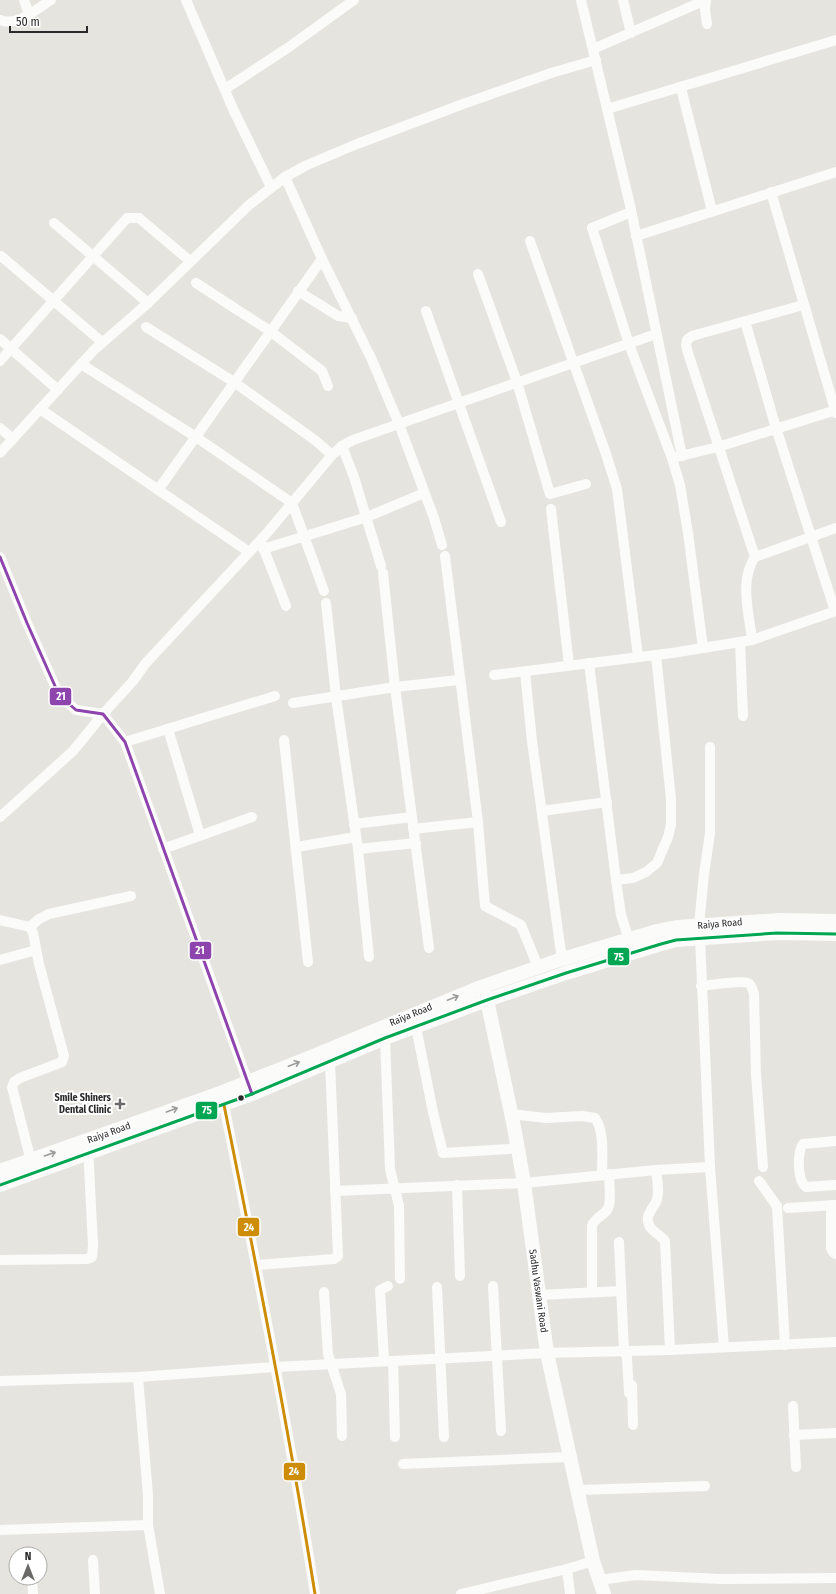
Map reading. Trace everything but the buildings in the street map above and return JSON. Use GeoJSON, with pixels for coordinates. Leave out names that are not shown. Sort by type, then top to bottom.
{"type":"FeatureCollection","features":[{"type":"Feature","properties":{"kind":"street"},"geometry":{"type":"LineString","coordinates":[[24,0],[29,14]]}},
{"type":"Feature","properties":{"kind":"street"},"geometry":{"type":"LineString","coordinates":[[0,20],[7,22],[17,21],[51,0]]}},
{"type":"Feature","properties":{"kind":"street"},"geometry":{"type":"LineString","coordinates":[[186,0],[225,89],[271,186]]}},
{"type":"Feature","properties":{"kind":"street"},"geometry":{"type":"LineString","coordinates":[[225,89],[289,47],[354,0]]}},
{"type":"Feature","properties":{"kind":"street"},"geometry":{"type":"LineString","coordinates":[[581,0],[631,212],[682,456]]}},
{"type":"Feature","properties":{"kind":"street"},"geometry":{"type":"LineString","coordinates":[[623,0],[631,33]]}},
{"type":"Feature","properties":{"kind":"street"},"geometry":{"type":"LineString","coordinates":[[593,49],[706,0],[705,10],[707,24]]}},
{"type":"Feature","properties":{"kind":"street"},"geometry":{"type":"LineString","coordinates":[[607,109],[681,88],[836,40]]}},
{"type":"Feature","properties":{"kind":"street"},"geometry":{"type":"LineString","coordinates":[[0,453],[102,342],[148,303],[248,205],[271,186],[307,166],[357,144],[462,104],[551,73],[596,60]]}},
{"type":"Feature","properties":{"kind":"street"},"geometry":{"type":"LineString","coordinates":[[681,88],[712,211]]}},
{"type":"Feature","properties":{"kind":"street"},"geometry":{"type":"LineString","coordinates":[[636,236],[771,192],[835,175]]}},
{"type":"Feature","properties":{"kind":"street"},"geometry":{"type":"LineString","coordinates":[[285,177],[322,259],[372,360],[399,424],[442,545]]}},
{"type":"Feature","properties":{"kind":"street"},"geometry":{"type":"LineString","coordinates":[[672,458],[718,447],[776,428],[836,411],[771,192]]}},
{"type":"Feature","properties":{"kind":"street"},"geometry":{"type":"LineString","coordinates":[[631,212],[592,228],[629,344],[672,458],[680,485],[688,533],[703,648]]}},
{"type":"Feature","properties":{"kind":"street"},"geometry":{"type":"LineString","coordinates":[[0,361],[127,218],[139,218],[190,261]]}},
{"type":"Feature","properties":{"kind":"street"},"geometry":{"type":"LineString","coordinates":[[54,223],[148,303]]}},
{"type":"Feature","properties":{"kind":"street"},"geometry":{"type":"LineString","coordinates":[[530,241],[574,362],[617,489],[638,657]]}},
{"type":"Feature","properties":{"kind":"street"},"geometry":{"type":"LineString","coordinates":[[1,256],[102,342]]}},
{"type":"Feature","properties":{"kind":"street"},"geometry":{"type":"LineString","coordinates":[[158,490],[322,259]]}},
{"type":"Feature","properties":{"kind":"street"},"geometry":{"type":"LineString","coordinates":[[478,274],[517,382],[550,494],[586,484]]}},
{"type":"Feature","properties":{"kind":"street"},"geometry":{"type":"LineString","coordinates":[[196,283],[270,331],[322,371],[328,386]]}},
{"type":"Feature","properties":{"kind":"street"},"geometry":{"type":"LineString","coordinates":[[298,291],[338,316],[352,318]]}},
{"type":"Feature","properties":{"kind":"street"},"geometry":{"type":"LineString","coordinates":[[755,557],[688,353],[686,346],[687,340],[692,336],[804,305]]}},
{"type":"Feature","properties":{"kind":"street"},"geometry":{"type":"LineString","coordinates":[[426,311],[500,522]]}},
{"type":"Feature","properties":{"kind":"street"},"geometry":{"type":"LineString","coordinates":[[494,675],[656,655],[752,640],[835,611],[776,428],[745,321]]}},
{"type":"Feature","properties":{"kind":"street"},"geometry":{"type":"LineString","coordinates":[[146,327],[234,382],[316,441],[332,455]]}},
{"type":"Feature","properties":{"kind":"street"},"geometry":{"type":"LineString","coordinates":[[262,545],[292,503],[332,455],[342,446],[353,440],[656,334]]}},
{"type":"Feature","properties":{"kind":"street"},"geometry":{"type":"LineString","coordinates":[[0,340],[58,390]]}},
{"type":"Feature","properties":{"kind":"street"},"geometry":{"type":"LineString","coordinates":[[81,364],[196,437],[292,503],[324,591]]}},
{"type":"Feature","properties":{"kind":"street"},"geometry":{"type":"LineString","coordinates":[[40,409],[249,552]]}},
{"type":"Feature","properties":{"kind":"street"},"geometry":{"type":"LineString","coordinates":[[0,428],[13,439]]}},
{"type":"Feature","properties":{"kind":"street"},"geometry":{"type":"LineString","coordinates":[[342,446],[367,517],[382,570],[395,688],[429,948]]}},
{"type":"Feature","properties":{"kind":"street"},"geometry":{"type":"LineString","coordinates":[[0,817],[73,751],[103,714],[133,681],[145,664],[249,552],[262,545],[304,537],[367,517],[424,493]]}},
{"type":"Feature","properties":{"kind":"street"},"geometry":{"type":"LineString","coordinates":[[551,509],[569,665]]}},
{"type":"Feature","properties":{"kind":"street"},"geometry":{"type":"LineString","coordinates":[[752,640],[746,590],[749,565],[755,557],[836,528]]}},
{"type":"Feature","properties":{"kind":"street"},"geometry":{"type":"LineString","coordinates":[[262,545],[286,606]]}},
{"type":"Feature","properties":{"kind":"street"},"geometry":{"type":"LineString","coordinates":[[445,556],[459,680],[478,822],[485,906],[521,925],[538,967]]}},
{"type":"Feature","properties":{"kind":"street"},"geometry":{"type":"LineString","coordinates":[[0,557],[59,695],[76,710],[103,714],[126,742],[250,1088]]}},
{"type":"Feature","properties":{"kind":"street"},"geometry":{"type":"LineString","coordinates":[[326,603],[336,698],[358,849],[370,957]]}},
{"type":"Feature","properties":{"kind":"street"},"geometry":{"type":"LineString","coordinates":[[740,642],[743,716]]}},
{"type":"Feature","properties":{"kind":"street"},"geometry":{"type":"LineString","coordinates":[[616,880],[632,878],[646,872],[657,863],[668,838],[671,825],[672,799],[656,655]]}},
{"type":"Feature","properties":{"kind":"street"},"geometry":{"type":"LineString","coordinates":[[589,663],[620,915],[629,940]]}},
{"type":"Feature","properties":{"kind":"street"},"geometry":{"type":"LineString","coordinates":[[525,672],[562,960]]}},
{"type":"Feature","properties":{"kind":"street"},"geometry":{"type":"LineString","coordinates":[[294,703],[459,680]]}},
{"type":"Feature","properties":{"kind":"street"},"geometry":{"type":"LineString","coordinates":[[126,742],[274,696]]}},
{"type":"Feature","properties":{"kind":"street"},"geometry":{"type":"LineString","coordinates":[[168,729],[200,835]]}},
{"type":"Feature","properties":{"kind":"street"},"geometry":{"type":"LineString","coordinates":[[284,740],[308,962]]}},
{"type":"Feature","properties":{"kind":"street"},"geometry":{"type":"LineString","coordinates":[[710,747],[710,833],[704,874],[699,932],[710,1167],[724,1347]]}},
{"type":"Feature","properties":{"kind":"street"},"geometry":{"type":"LineString","coordinates":[[542,810],[607,802]]}},
{"type":"Feature","properties":{"kind":"street"},"geometry":{"type":"LineString","coordinates":[[163,848],[252,817]]}},
{"type":"Feature","properties":{"kind":"street"},"geometry":{"type":"LineString","coordinates":[[354,824],[412,817]]}},
{"type":"Feature","properties":{"kind":"street"},"geometry":{"type":"LineString","coordinates":[[413,829],[478,822]]}},
{"type":"Feature","properties":{"kind":"street"},"geometry":{"type":"LineString","coordinates":[[296,847],[356,838]]}},
{"type":"Feature","properties":{"kind":"street"},"geometry":{"type":"LineString","coordinates":[[358,849],[416,843]]}},
{"type":"Feature","properties":{"kind":"street"},"geometry":{"type":"LineString","coordinates":[[30,927],[39,919],[49,914],[131,896]]}},
{"type":"Feature","properties":{"kind":"street"},"geometry":{"type":"LineString","coordinates":[[0,920],[30,927]]}},
{"type":"Feature","properties":{"kind":"street","name":"Raiya Road"},"geometry":{"type":"LineString","coordinates":[[0,1171],[31,1160],[88,1147],[224,1105],[250,1088],[484,993],[566,973],[699,932],[780,920],[836,921]]}},
{"type":"Feature","properties":{"kind":"street"},"geometry":{"type":"LineString","coordinates":[[30,927],[33,933],[39,964],[64,1056],[62,1062],[20,1078],[14,1082],[12,1087],[31,1160]]}},
{"type":"Feature","properties":{"kind":"street","name":"Raiya Road"},"geometry":{"type":"LineString","coordinates":[[0,1185],[88,1147],[250,1088],[330,1062],[385,1038],[416,1027],[538,967],[658,931],[677,927],[699,932],[836,934]]}},
{"type":"Feature","properties":{"kind":"street"},"geometry":{"type":"LineString","coordinates":[[0,960],[36,950]]}},
{"type":"Feature","properties":{"kind":"street"},"geometry":{"type":"LineString","coordinates":[[702,986],[748,983],[752,987],[754,994],[756,1074],[763,1167]]}},
{"type":"Feature","properties":{"kind":"street","name":"Sadhu Vaswani Road"},"geometry":{"type":"LineString","coordinates":[[484,993],[511,1114],[524,1183],[547,1353],[593,1560],[604,1594]]}},
{"type":"Feature","properties":{"kind":"street"},"geometry":{"type":"LineString","coordinates":[[416,1027],[443,1153],[509,1149]]}},
{"type":"Feature","properties":{"kind":"street"},"geometry":{"type":"LineString","coordinates":[[385,1038],[390,1169],[399,1206],[400,1279]]}},
{"type":"Feature","properties":{"kind":"street"},"geometry":{"type":"LineString","coordinates":[[257,1265],[334,1259],[338,1256],[330,1062]]}},
{"type":"Feature","properties":{"kind":"street"},"geometry":{"type":"LineString","coordinates":[[224,1105],[257,1265],[301,1505],[315,1594]]}},
{"type":"Feature","properties":{"kind":"street"},"geometry":{"type":"LineString","coordinates":[[511,1114],[546,1118],[582,1116],[595,1118],[598,1122],[610,1204],[608,1209],[593,1221],[592,1292]]}},
{"type":"Feature","properties":{"kind":"street"},"geometry":{"type":"LineString","coordinates":[[836,1141],[803,1144],[800,1150],[800,1178],[802,1184],[806,1187],[836,1185]]}},
{"type":"Feature","properties":{"kind":"street"},"geometry":{"type":"LineString","coordinates":[[0,1260],[87,1259],[92,1257],[94,1245],[88,1147]]}},
{"type":"Feature","properties":{"kind":"street"},"geometry":{"type":"LineString","coordinates":[[335,1190],[524,1183],[656,1170],[710,1167]]}},
{"type":"Feature","properties":{"kind":"street"},"geometry":{"type":"LineString","coordinates":[[656,1170],[657,1196],[656,1202],[649,1211],[648,1218],[651,1229],[662,1237],[664,1241],[670,1350]]}},
{"type":"Feature","properties":{"kind":"street"},"geometry":{"type":"LineString","coordinates":[[760,1181],[777,1206],[785,1345]]}},
{"type":"Feature","properties":{"kind":"street"},"geometry":{"type":"LineString","coordinates":[[456,1185],[460,1276]]}},
{"type":"Feature","properties":{"kind":"street"},"geometry":{"type":"LineString","coordinates":[[788,1208],[834,1205],[834,1231],[831,1248],[836,1254]]}},
{"type":"Feature","properties":{"kind":"street"},"geometry":{"type":"LineString","coordinates":[[619,1242],[633,1425]]}},
{"type":"Feature","properties":{"kind":"street"},"geometry":{"type":"LineString","coordinates":[[388,1286],[380,1290],[389,1361],[396,1437]]}},
{"type":"Feature","properties":{"kind":"street"},"geometry":{"type":"LineString","coordinates":[[493,1286],[501,1431]]}},
{"type":"Feature","properties":{"kind":"street"},"geometry":{"type":"LineString","coordinates":[[437,1287],[444,1437]]}},
{"type":"Feature","properties":{"kind":"street"},"geometry":{"type":"LineString","coordinates":[[539,1295],[622,1290]]}},
{"type":"Feature","properties":{"kind":"street"},"geometry":{"type":"LineString","coordinates":[[324,1292],[328,1354],[341,1394],[342,1436]]}},
{"type":"Feature","properties":{"kind":"street"},"geometry":{"type":"LineString","coordinates":[[0,1382],[138,1377],[275,1367],[441,1358],[547,1353],[670,1350],[836,1342]]}},
{"type":"Feature","properties":{"kind":"street"},"geometry":{"type":"LineString","coordinates":[[628,1351],[629,1393]]}},
{"type":"Feature","properties":{"kind":"street"},"geometry":{"type":"LineString","coordinates":[[138,1377],[148,1495],[148,1525],[160,1594]]}},
{"type":"Feature","properties":{"kind":"street"},"geometry":{"type":"LineString","coordinates":[[793,1406],[796,1468]]}},
{"type":"Feature","properties":{"kind":"street"},"geometry":{"type":"LineString","coordinates":[[794,1435],[836,1433]]}},
{"type":"Feature","properties":{"kind":"street"},"geometry":{"type":"LineString","coordinates":[[403,1464],[570,1458]]}},
{"type":"Feature","properties":{"kind":"street"},"geometry":{"type":"LineString","coordinates":[[578,1490],[705,1486]]}},
{"type":"Feature","properties":{"kind":"street"},"geometry":{"type":"LineString","coordinates":[[0,1530],[148,1525]]}},
{"type":"Feature","properties":{"kind":"street"},"geometry":{"type":"LineString","coordinates":[[94,1560],[95,1594]]}},
{"type":"Feature","properties":{"kind":"street"},"geometry":{"type":"LineString","coordinates":[[461,1594],[476,1592],[567,1570],[593,1560]]}},
{"type":"Feature","properties":{"kind":"street"},"geometry":{"type":"LineString","coordinates":[[567,1570],[570,1594]]}},
{"type":"Feature","properties":{"kind":"street"},"geometry":{"type":"LineString","coordinates":[[599,1580],[636,1575],[720,1579],[836,1578]]}},
{"type":"Feature","properties":{"kind":"transit line","name":"21"},"geometry":{"type":"LineString","coordinates":[[0,557],[59,695],[76,710],[103,714],[125,742],[252,1094]]}},
{"type":"Feature","properties":{"kind":"transit line","name":"75"},"geometry":{"type":"LineString","coordinates":[[0,1185],[252,1094],[385,1038],[487,1000],[566,973],[661,944],[676,940],[777,933],[836,934]]}},
{"type":"Feature","properties":{"kind":"transit line","name":"24"},"geometry":{"type":"LineString","coordinates":[[224,1105],[272,1349],[315,1594]]}},
{"type":"Feature","properties":{"kind":"place","name":"Smile Shiners Dental Clinic"},"geometry":{"type":"Point","coordinates":[120,1104]}}]}
